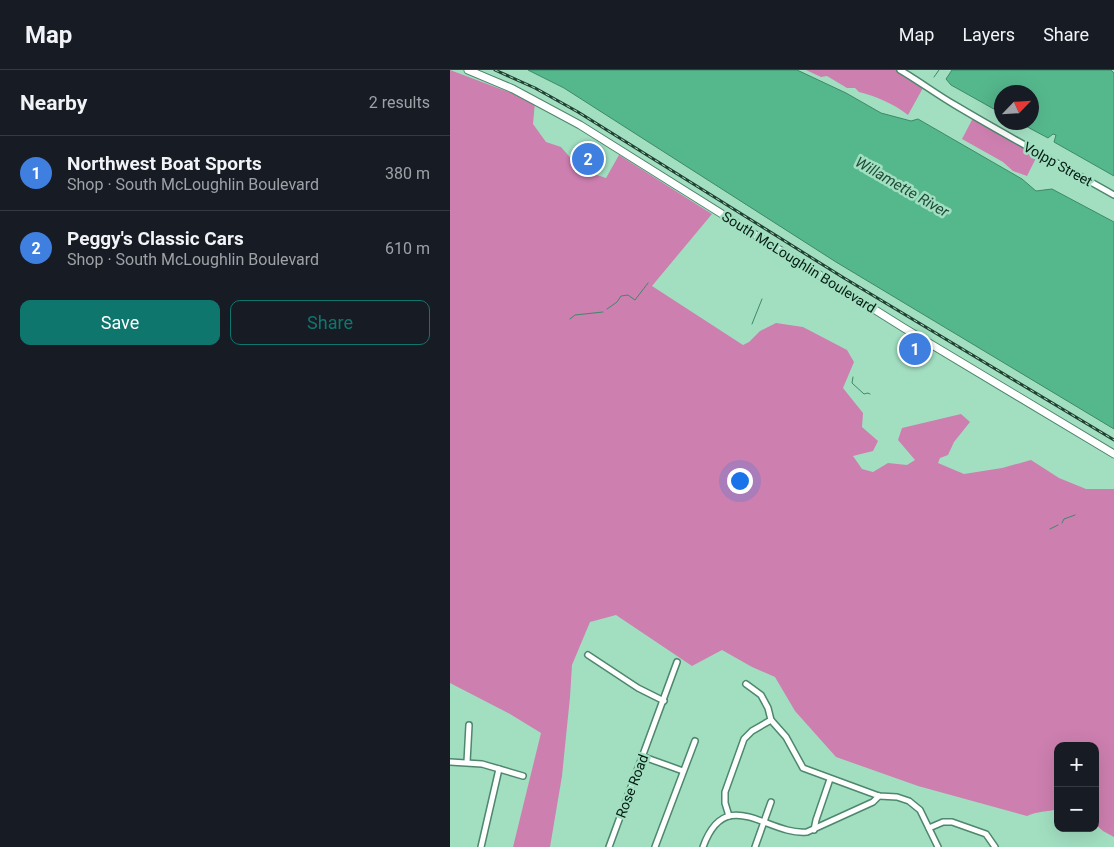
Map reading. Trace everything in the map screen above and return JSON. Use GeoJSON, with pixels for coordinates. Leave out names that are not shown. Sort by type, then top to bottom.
{"type":"FeatureCollection","features":[{"type":"Feature","properties":{"kind":"highway","name":"South McLoughlin Boulevard"},"geometry":{"type":"LineString","coordinates":[[468,70],[536,100],[580,125],[904,328],[1114,454]]}},
{"type":"Feature","properties":{"kind":"street","name":"Volpp Street"},"geometry":{"type":"LineString","coordinates":[[900,70],[924,83],[969,113],[1114,195]]}},
{"type":"Feature","properties":{"kind":"street"},"geometry":{"type":"LineString","coordinates":[[588,656],[638,688],[664,701]]}},
{"type":"Feature","properties":{"kind":"street","name":"Rose Road"},"geometry":{"type":"LineString","coordinates":[[609,847],[678,662]]}},
{"type":"Feature","properties":{"kind":"street"},"geometry":{"type":"LineString","coordinates":[[746,684],[761,695],[772,720],[786,737],[802,768],[879,796],[897,797],[913,803],[920,810],[938,847]]}},
{"type":"Feature","properties":{"kind":"street"},"geometry":{"type":"LineString","coordinates":[[729,816],[725,803],[725,792],[744,739],[752,730],[772,720]]}},
{"type":"Feature","properties":{"kind":"street"},"geometry":{"type":"LineString","coordinates":[[467,762],[470,726]]}},
{"type":"Feature","properties":{"kind":"street"},"geometry":{"type":"LineString","coordinates":[[655,847],[694,741]]}},
{"type":"Feature","properties":{"kind":"street"},"geometry":{"type":"LineString","coordinates":[[644,757],[683,771]]}},
{"type":"Feature","properties":{"kind":"street"},"geometry":{"type":"LineString","coordinates":[[450,762],[482,764],[523,776]]}},
{"type":"Feature","properties":{"kind":"street"},"geometry":{"type":"LineString","coordinates":[[481,847],[499,769]]}},
{"type":"Feature","properties":{"kind":"street"},"geometry":{"type":"LineString","coordinates":[[814,830],[830,779]]}},
{"type":"Feature","properties":{"kind":"street"},"geometry":{"type":"LineString","coordinates":[[703,847],[713,826],[729,816],[744,816],[797,832],[807,832],[873,802],[879,796]]}},
{"type":"Feature","properties":{"kind":"street"},"geometry":{"type":"LineString","coordinates":[[755,847],[771,802]]}},
{"type":"Feature","properties":{"kind":"street"},"geometry":{"type":"LineString","coordinates":[[929,828],[943,822],[952,822],[986,834],[995,847]]}},
{"type":"Feature","properties":{"kind":"shaded area"},"geometry":{"type":"Polygon","coordinates":[[[450,70],[535,102],[533,124],[546,142],[561,147],[574,162],[575,172],[584,176],[594,174],[606,178],[619,155],[712,214],[652,286],[743,345],[760,331],[776,323],[803,327],[847,350],[854,362],[843,388],[863,413],[862,427],[878,441],[873,451],[853,456],[862,469],[873,472],[888,463],[907,465],[915,460],[898,440],[902,428],[961,414],[970,422],[954,442],[948,455],[940,458],[938,463],[964,474],[1002,468],[1031,460],[1059,478],[1086,489],[1114,489],[1114,837],[1099,828],[1099,742],[1054,742],[1054,810],[1027,816],[918,786],[836,757],[795,711],[775,677],[752,667],[722,650],[692,666],[616,615],[590,622],[572,665],[562,776],[550,847],[513,847],[541,733],[510,714],[450,683],[450,70]]]}},
{"type":"Feature","properties":{"kind":"shaded area"},"geometry":{"type":"Polygon","coordinates":[[[806,70],[896,70],[924,86],[908,115],[885,101],[859,92],[855,88],[847,88],[827,76],[821,77],[806,70]]]}},
{"type":"Feature","properties":{"kind":"shaded area"},"geometry":{"type":"Polygon","coordinates":[[[973,118],[1038,154],[1027,176],[1013,171],[1003,162],[962,139],[973,118]]]}},
{"type":"Feature","properties":{"kind":"water","name":"Willamette River"},"geometry":{"type":"Polygon","coordinates":[[[528,70],[797,70],[846,93],[881,113],[911,121],[918,119],[1022,179],[1036,191],[1052,189],[1114,222],[1114,429],[836,262],[564,88],[528,70]]]}},
{"type":"Feature","properties":{"kind":"water"},"geometry":{"type":"Polygon","coordinates":[[[952,70],[1111,70],[1114,73],[1114,176],[1054,142],[1056,135],[1053,134],[1048,138],[1033,130],[1039,130],[1039,85],[994,85],[994,109],[951,85],[946,79],[952,70]]]}},
{"type":"Feature","properties":{"kind":"waterway"},"geometry":{"type":"LineString","coordinates":[[934,77],[939,70]]}},
{"type":"Feature","properties":{"kind":"waterway"},"geometry":{"type":"LineString","coordinates":[[607,309],[617,302],[621,296],[628,295],[635,300],[648,283]]}},
{"type":"Feature","properties":{"kind":"waterway"},"geometry":{"type":"LineString","coordinates":[[752,324],[762,299]]}},
{"type":"Feature","properties":{"kind":"waterway"},"geometry":{"type":"LineString","coordinates":[[570,319],[575,315],[603,312]]}},
{"type":"Feature","properties":{"kind":"waterway"},"geometry":{"type":"LineString","coordinates":[[853,377],[852,383],[864,394],[870,394]]}},
{"type":"Feature","properties":{"kind":"waterway"},"geometry":{"type":"LineString","coordinates":[[1062,523],[1064,519],[1075,515]]}},
{"type":"Feature","properties":{"kind":"waterway"},"geometry":{"type":"LineString","coordinates":[[1050,529],[1058,525]]}},
{"type":"Feature","properties":{"kind":"railway"},"geometry":{"type":"LineString","coordinates":[[495,70],[535,88],[578,112],[844,278],[1114,440]]}},
{"type":"Feature","properties":{"kind":"place","name":"Peggy's Classic Cars"},"geometry":{"type":"Point","coordinates":[588,159]}},
{"type":"Feature","properties":{"kind":"place","name":"Northwest Boat Sports"},"geometry":{"type":"Point","coordinates":[915,349]}}]}
